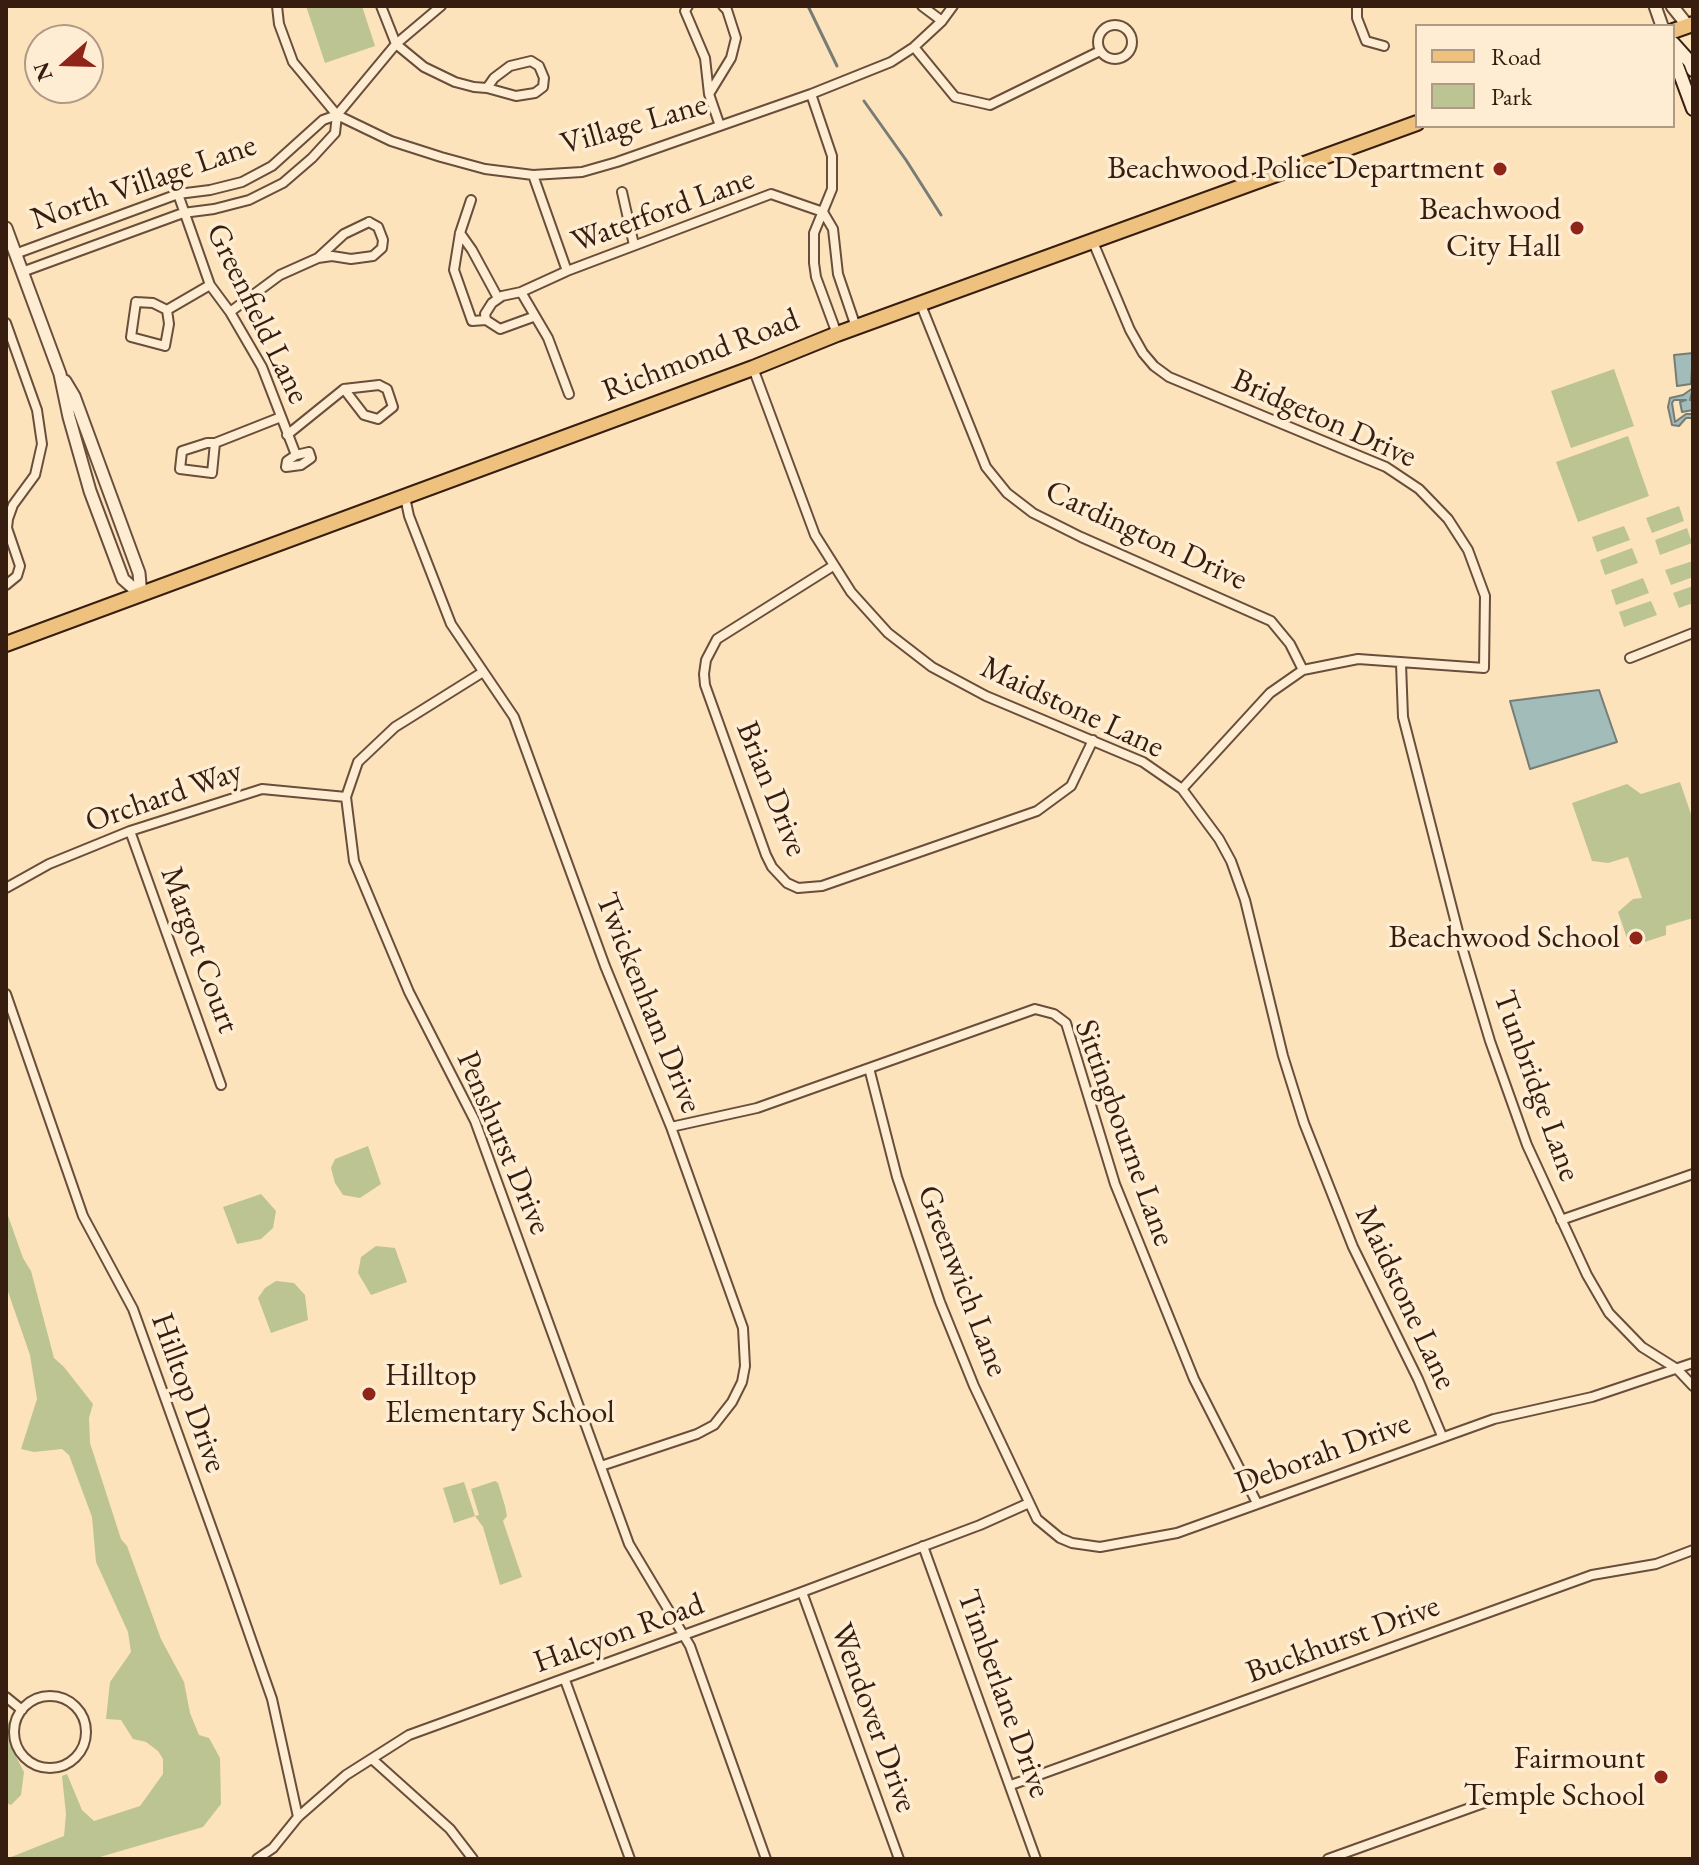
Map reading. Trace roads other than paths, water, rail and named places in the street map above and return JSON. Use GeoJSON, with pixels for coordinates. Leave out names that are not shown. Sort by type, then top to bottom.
{"type":"FeatureCollection","features":[{"type":"Feature","properties":{"kind":"main road"},"geometry":{"type":"LineString","coordinates":[[1675,45],[1693,70]]}},
{"type":"Feature","properties":{"kind":"main road"},"geometry":{"type":"LineString","coordinates":[[1675,60],[1693,109]]}},
{"type":"Feature","properties":{"kind":"main road","name":"Richmond Road"},"geometry":{"type":"LineString","coordinates":[[6,644],[753,368],[837,334],[1415,124]]}},
{"type":"Feature","properties":{"kind":"street","name":"Village Lane"},"geometry":{"type":"LineString","coordinates":[[277,6],[279,24],[293,62],[337,115],[391,141],[441,157],[485,169],[533,175],[582,172],[811,94],[891,62],[914,47],[953,6]]}},
{"type":"Feature","properties":{"kind":"street"},"geometry":{"type":"LineString","coordinates":[[381,6],[396,44],[424,67],[455,82],[516,96],[535,93],[543,87],[544,78],[539,66],[531,61],[521,62],[494,78],[487,88]]}},
{"type":"Feature","properties":{"kind":"street"},"geometry":{"type":"LineString","coordinates":[[337,115],[396,44],[441,6]]}},
{"type":"Feature","properties":{"kind":"street"},"geometry":{"type":"LineString","coordinates":[[688,6],[685,11],[705,58],[709,94],[720,126]]}},
{"type":"Feature","properties":{"kind":"street"},"geometry":{"type":"LineString","coordinates":[[709,94],[731,58],[736,38],[723,6]]}},
{"type":"Feature","properties":{"kind":"street"},"geometry":{"type":"LineString","coordinates":[[922,6],[942,21]]}},
{"type":"Feature","properties":{"kind":"street"},"geometry":{"type":"LineString","coordinates":[[1357,6],[1357,18],[1366,41],[1384,46]]}},
{"type":"Feature","properties":{"kind":"street"},"geometry":{"type":"LineString","coordinates":[[1672,6],[1691,29]]}},
{"type":"Feature","properties":{"kind":"street"},"geometry":{"type":"LineString","coordinates":[[1681,6],[1691,29]]}},
{"type":"Feature","properties":{"kind":"street"},"geometry":{"type":"LineString","coordinates":[[1121,27],[1129,34],[1131,47],[1124,56],[1113,59],[1100,51],[1098,39],[1105,28],[1121,27]]}},
{"type":"Feature","properties":{"kind":"street"},"geometry":{"type":"LineString","coordinates":[[914,47],[955,97],[990,105],[1100,51]]}},
{"type":"Feature","properties":{"kind":"street"},"geometry":{"type":"LineString","coordinates":[[811,94],[832,156],[832,189],[814,233],[814,263],[816,277],[837,334]]}},
{"type":"Feature","properties":{"kind":"street","name":"North Village Lane"},"geometry":{"type":"LineString","coordinates":[[15,254],[178,194],[242,182],[272,166],[323,120],[337,115],[335,133],[312,158],[283,183],[249,200],[183,213],[22,272]]}},
{"type":"Feature","properties":{"kind":"street"},"geometry":{"type":"LineString","coordinates":[[533,175],[567,271]]}},
{"type":"Feature","properties":{"kind":"street"},"geometry":{"type":"LineString","coordinates":[[622,192],[634,245]]}},
{"type":"Feature","properties":{"kind":"street","name":"Greenfield Lane"},"geometry":{"type":"LineString","coordinates":[[178,194],[210,285],[230,312],[262,367],[296,455]]}},
{"type":"Feature","properties":{"kind":"street","name":"Waterford Lane"},"geometry":{"type":"LineString","coordinates":[[498,298],[521,292],[567,271],[771,194],[823,212]]}},
{"type":"Feature","properties":{"kind":"street"},"geometry":{"type":"LineString","coordinates":[[471,200],[460,233],[454,270],[472,321],[486,320],[500,329],[533,317]]}},
{"type":"Feature","properties":{"kind":"street"},"geometry":{"type":"LineString","coordinates":[[823,212],[833,229],[838,274],[856,327]]}},
{"type":"Feature","properties":{"kind":"street"},"geometry":{"type":"LineString","coordinates":[[230,312],[280,275],[318,258],[373,256],[382,248],[383,240],[378,227],[369,222],[351,229],[318,258]]}},
{"type":"Feature","properties":{"kind":"street"},"geometry":{"type":"LineString","coordinates":[[6,228],[60,374],[90,491],[123,579],[141,595]]}},
{"type":"Feature","properties":{"kind":"street"},"geometry":{"type":"LineString","coordinates":[[460,233],[498,298],[485,314],[486,320]]}},
{"type":"Feature","properties":{"kind":"street","name":"Bridgeton Drive"},"geometry":{"type":"LineString","coordinates":[[1093,242],[1130,330],[1143,353],[1162,372],[1386,467],[1419,489],[1448,519],[1468,550],[1485,596],[1484,668],[1401,664]]}},
{"type":"Feature","properties":{"kind":"street"},"geometry":{"type":"LineString","coordinates":[[167,310],[210,285]]}},
{"type":"Feature","properties":{"kind":"street"},"geometry":{"type":"LineString","coordinates":[[521,292],[548,338],[569,394]]}},
{"type":"Feature","properties":{"kind":"street"},"geometry":{"type":"LineString","coordinates":[[136,302],[153,303],[167,310],[169,324],[165,346],[131,337],[136,302]]}},
{"type":"Feature","properties":{"kind":"street","name":"Cardington Drive"},"geometry":{"type":"LineString","coordinates":[[921,305],[986,467],[1007,493],[1033,513],[1069,531],[1271,621],[1290,644],[1303,670]]}},
{"type":"Feature","properties":{"kind":"street"},"geometry":{"type":"LineString","coordinates":[[6,323],[37,410],[42,447],[35,475],[13,505],[8,519],[9,533],[20,566],[17,576],[6,585]]}},
{"type":"Feature","properties":{"kind":"street","name":"Maidstone Lane"},"geometry":{"type":"LineString","coordinates":[[753,368],[802,504],[833,566],[851,592],[888,633],[932,667],[986,696],[1143,762],[1182,789],[1219,839],[1231,861],[1245,900],[1279,1042],[1304,1123],[1353,1247],[1418,1379],[1442,1436]]}},
{"type":"Feature","properties":{"kind":"street"},"geometry":{"type":"LineString","coordinates":[[60,374],[74,396],[139,573],[141,595]]}},
{"type":"Feature","properties":{"kind":"street"},"geometry":{"type":"LineString","coordinates":[[287,435],[344,389],[379,385],[387,389],[393,407],[384,417],[373,419],[359,410],[344,389]]}},
{"type":"Feature","properties":{"kind":"street"},"geometry":{"type":"LineString","coordinates":[[215,443],[212,473],[180,469],[182,451],[215,443],[281,417]]}},
{"type":"Feature","properties":{"kind":"street","name":"Twickenham Drive"},"geometry":{"type":"LineString","coordinates":[[405,497],[409,516],[451,624],[514,717],[605,966],[671,1127],[743,1328],[745,1366],[742,1382],[732,1402],[714,1425],[697,1434],[601,1466]]}},
{"type":"Feature","properties":{"kind":"street","name":"Brian Drive"},"geometry":{"type":"LineString","coordinates":[[833,566],[717,639],[706,660],[705,685],[766,855],[787,883],[808,889],[822,886],[1037,811],[1071,786],[1093,740]]}},
{"type":"Feature","properties":{"kind":"street"},"geometry":{"type":"LineString","coordinates":[[1630,658],[1693,633]]}},
{"type":"Feature","properties":{"kind":"street"},"geometry":{"type":"LineString","coordinates":[[1182,789],[1270,693],[1303,670],[1358,659],[1401,664]]}},
{"type":"Feature","properties":{"kind":"street","name":"Tunbridge Lane"},"geometry":{"type":"LineString","coordinates":[[1401,664],[1403,717],[1462,947],[1490,1041],[1522,1130],[1587,1275],[1609,1313],[1642,1347],[1677,1369],[1693,1386]]}},
{"type":"Feature","properties":{"kind":"street","name":"Penshurst Drive"},"geometry":{"type":"LineString","coordinates":[[483,672],[395,727],[358,762],[346,797],[354,861],[409,992],[475,1121],[629,1544],[690,1646],[766,1859]]}},
{"type":"Feature","properties":{"kind":"street","name":"Orchard Way"},"geometry":{"type":"LineString","coordinates":[[6,888],[49,864],[130,831],[262,789],[346,797]]}},
{"type":"Feature","properties":{"kind":"street","name":"Margot Court"},"geometry":{"type":"LineString","coordinates":[[130,831],[221,1085]]}},
{"type":"Feature","properties":{"kind":"street","name":"Hilltop Drive"},"geometry":{"type":"LineString","coordinates":[[6,994],[83,1216],[133,1309],[230,1579],[272,1699],[298,1817]]}},
{"type":"Feature","properties":{"kind":"street","name":"Sittingbourne Lane"},"geometry":{"type":"LineString","coordinates":[[671,1127],[757,1108],[1035,1009],[1054,1014],[1066,1023],[1115,1184],[1194,1379],[1257,1503]]}},
{"type":"Feature","properties":{"kind":"street","name":"Greenwich Lane"},"geometry":{"type":"LineString","coordinates":[[869,1068],[897,1177],[940,1302],[974,1386],[1029,1503]]}},
{"type":"Feature","properties":{"kind":"street"},"geometry":{"type":"LineString","coordinates":[[1561,1220],[1693,1174]]}},
{"type":"Feature","properties":{"kind":"street","name":"Deborah Drive"},"geometry":{"type":"LineString","coordinates":[[1029,1503],[1037,1519],[1048,1530],[1060,1538],[1086,1547],[1156,1538],[1494,1419],[1592,1397],[1693,1363]]}},
{"type":"Feature","properties":{"kind":"street","name":"Halcyon Road"},"geometry":{"type":"LineString","coordinates":[[262,1858],[298,1817],[346,1775],[409,1735],[802,1592],[1029,1503]]}},
{"type":"Feature","properties":{"kind":"street","name":"Timberlane Drive"},"geometry":{"type":"LineString","coordinates":[[923,1546],[1036,1859]]}},
{"type":"Feature","properties":{"kind":"street","name":"Buckhurst Drive"},"geometry":{"type":"LineString","coordinates":[[1011,1785],[1592,1575],[1656,1564],[1693,1550]]}},
{"type":"Feature","properties":{"kind":"street","name":"Wendover Drive"},"geometry":{"type":"LineString","coordinates":[[802,1592],[899,1859]]}},
{"type":"Feature","properties":{"kind":"street"},"geometry":{"type":"LineString","coordinates":[[565,1680],[630,1859]]}},
{"type":"Feature","properties":{"kind":"street"},"geometry":{"type":"LineString","coordinates":[[50,1696],[70,1703],[80,1713],[86,1732],[77,1756],[61,1766],[50,1768],[29,1761],[16,1744],[14,1733],[22,1710],[35,1700],[50,1696]]}},
{"type":"Feature","properties":{"kind":"street"},"geometry":{"type":"LineString","coordinates":[[6,1697],[22,1710]]}},
{"type":"Feature","properties":{"kind":"street"},"geometry":{"type":"LineString","coordinates":[[372,1759],[450,1829],[473,1859]]}},
{"type":"Feature","properties":{"kind":"street"},"geometry":{"type":"LineString","coordinates":[[1328,1859],[1506,1795],[1537,1801]]}},
{"type":"Feature","properties":{"kind":"water"},"geometry":{"type":"Polygon","coordinates":[[[1693,353],[1691,384],[1677,386],[1674,355],[1693,353]]]}},
{"type":"Feature","properties":{"kind":"water"},"geometry":{"type":"Polygon","coordinates":[[[1693,388],[1690,400],[1693,400],[1693,410],[1682,412],[1680,402],[1686,400],[1674,400],[1672,403],[1675,422],[1686,414],[1693,414],[1693,418],[1686,418],[1679,426],[1672,425],[1668,407],[1670,398],[1683,395],[1693,388]]]}},
{"type":"Feature","properties":{"kind":"water"},"geometry":{"type":"Polygon","coordinates":[[[1599,690],[1617,742],[1530,769],[1510,701],[1599,690]]]}},
{"type":"Feature","properties":{"kind":"waterway"},"geometry":{"type":"LineString","coordinates":[[808,6],[837,66]]}},
{"type":"Feature","properties":{"kind":"waterway"},"geometry":{"type":"LineString","coordinates":[[864,101],[941,215]]}},
{"type":"Feature","properties":{"kind":"place","name":"Beachwood Police Department"},"geometry":{"type":"Point","coordinates":[1500,169]}},
{"type":"Feature","properties":{"kind":"place","name":"Beachwood City Hall"},"geometry":{"type":"Point","coordinates":[1577,228]}},
{"type":"Feature","properties":{"kind":"place","name":"Beachwood School"},"geometry":{"type":"Point","coordinates":[1636,938]}},
{"type":"Feature","properties":{"kind":"place","name":"Hilltop Elementary School"},"geometry":{"type":"Point","coordinates":[369,1394]}},
{"type":"Feature","properties":{"kind":"place","name":"Fairmount Temple School"},"geometry":{"type":"Point","coordinates":[1661,1777]}}]}
